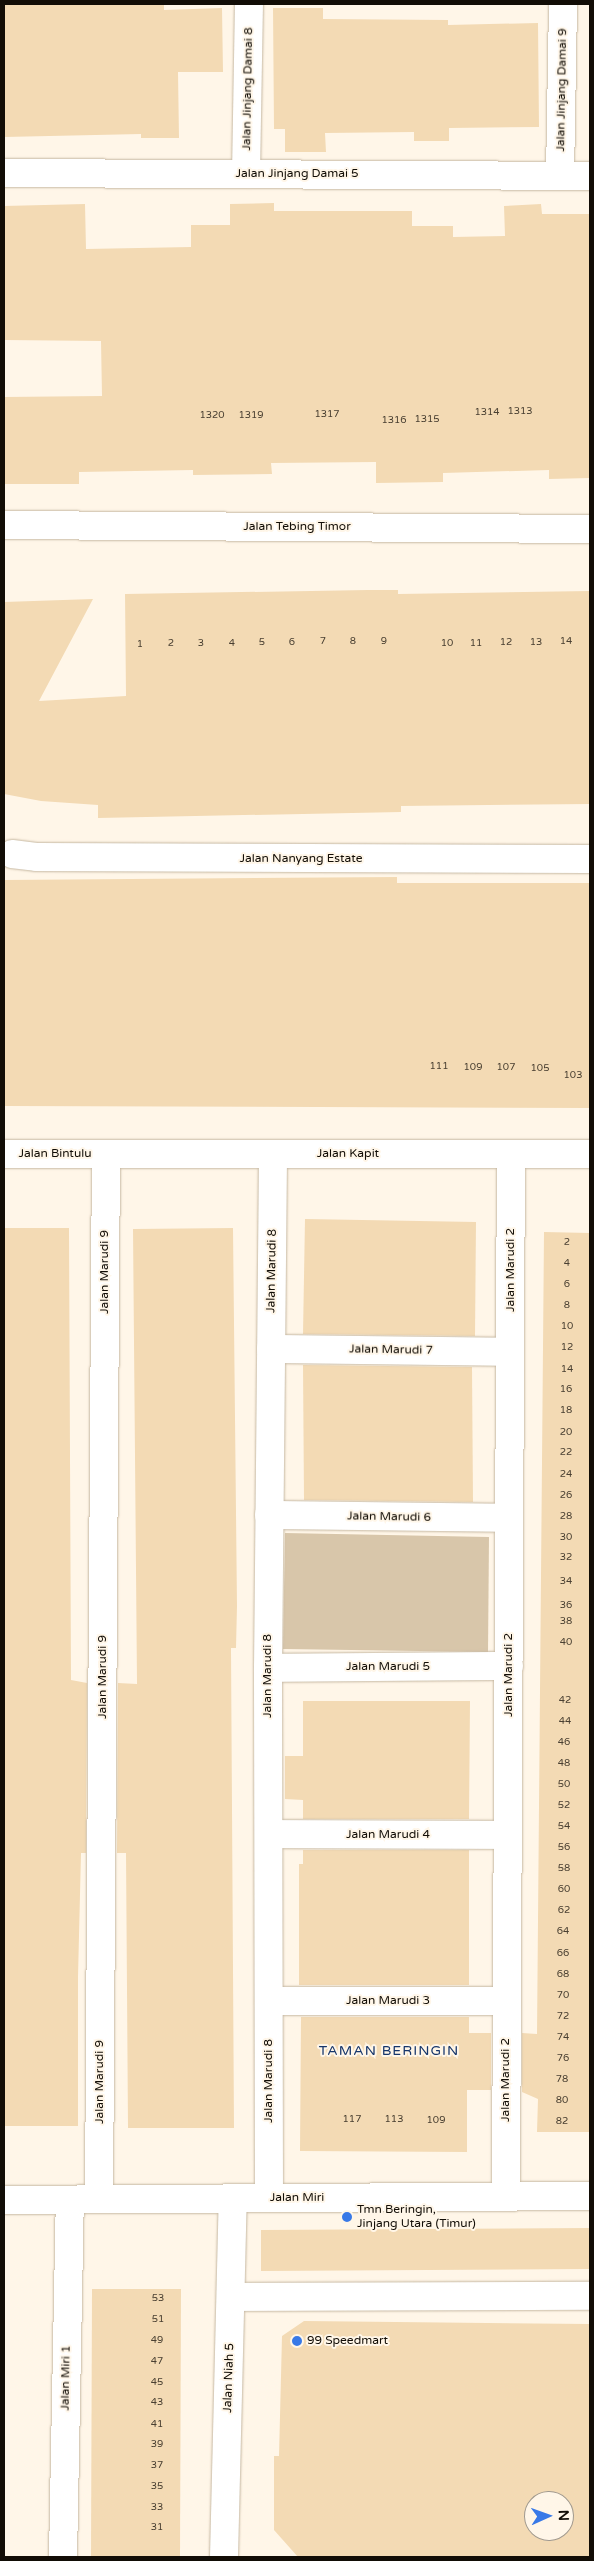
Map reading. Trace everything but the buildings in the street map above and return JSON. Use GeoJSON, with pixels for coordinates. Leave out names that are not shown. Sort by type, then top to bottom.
{"type":"FeatureCollection","features":[{"type":"Feature","properties":{"kind":"street","name":"Jalan Jinjang Damai 8"},"geometry":{"type":"LineString","coordinates":[[246,174],[249,4]]}},
{"type":"Feature","properties":{"kind":"street","name":"Jalan Jinjang Damai 9"},"geometry":{"type":"LineString","coordinates":[[560,176],[563,4]]}},
{"type":"Feature","properties":{"kind":"street","name":"Jalan Jinjang Damai 5"},"geometry":{"type":"LineString","coordinates":[[4,173],[590,176]]}},
{"type":"Feature","properties":{"kind":"street","name":"Jalan Tebing Timor"},"geometry":{"type":"LineString","coordinates":[[4,525],[590,529]]}},
{"type":"Feature","properties":{"kind":"street","name":"Jalan Nanyang Estate"},"geometry":{"type":"LineString","coordinates":[[12,854],[36,857],[590,859]]}},
{"type":"Feature","properties":{"kind":"street","name":"Jalan Bintulu"},"geometry":{"type":"LineString","coordinates":[[4,1154],[106,1154]]}},
{"type":"Feature","properties":{"kind":"street","name":"Jalan Kapit"},"geometry":{"type":"LineString","coordinates":[[106,1154],[590,1154]]}},
{"type":"Feature","properties":{"kind":"street","name":"Jalan Marudi 9"},"geometry":{"type":"LineString","coordinates":[[100,2199],[106,1154]]}},
{"type":"Feature","properties":{"kind":"street","name":"Jalan Marudi 8"},"geometry":{"type":"LineString","coordinates":[[269,2198],[268,1668],[273,1154]]}},
{"type":"Feature","properties":{"kind":"street","name":"Jalan Marudi 2"},"geometry":{"type":"LineString","coordinates":[[506,2197],[512,1154]]}},
{"type":"Feature","properties":{"kind":"street","name":"Jalan Marudi 7"},"geometry":{"type":"LineString","coordinates":[[271,1348],[510,1352]]}},
{"type":"Feature","properties":{"kind":"street","name":"Jalan Marudi 6"},"geometry":{"type":"LineString","coordinates":[[269,1516],[510,1518]]}},
{"type":"Feature","properties":{"kind":"street","name":"Jalan Marudi 5"},"geometry":{"type":"LineString","coordinates":[[268,1668],[509,1666]]}},
{"type":"Feature","properties":{"kind":"street","name":"Jalan Marudi 4"},"geometry":{"type":"LineString","coordinates":[[269,1834],[508,1835]]}},
{"type":"Feature","properties":{"kind":"street","name":"Jalan Marudi 3"},"geometry":{"type":"LineString","coordinates":[[269,2001],[507,2001]]}},
{"type":"Feature","properties":{"kind":"street","name":"Jalan Miri"},"geometry":{"type":"LineString","coordinates":[[4,2200],[590,2196]]}},
{"type":"Feature","properties":{"kind":"street","name":"Jalan Niah 5"},"geometry":{"type":"LineString","coordinates":[[224,2557],[233,2199]]}},
{"type":"Feature","properties":{"kind":"street","name":"Jalan Miri 1"},"geometry":{"type":"LineString","coordinates":[[63,2557],[70,2200]]}},
{"type":"Feature","properties":{"kind":"street"},"geometry":{"type":"LineString","coordinates":[[231,2297],[590,2296]]}},
{"type":"Feature","properties":{"kind":"shaded area"},"geometry":{"type":"Polygon","coordinates":[[[285,1533],[489,1537],[488,1652],[283,1649],[285,1533]]]}},
{"type":"Feature","properties":{"kind":"place","name":"Tmn Beringin, Jinjang Utara (Timur)"},"geometry":{"type":"Point","coordinates":[347,2217]}},
{"type":"Feature","properties":{"kind":"place","name":"99 Speedmart"},"geometry":{"type":"Point","coordinates":[297,2341]}},
{"type":"Feature","properties":{"kind":"district","name":"TAMAN BERINGIN"},"geometry":{"type":"Point","coordinates":[389,2051]}}]}
